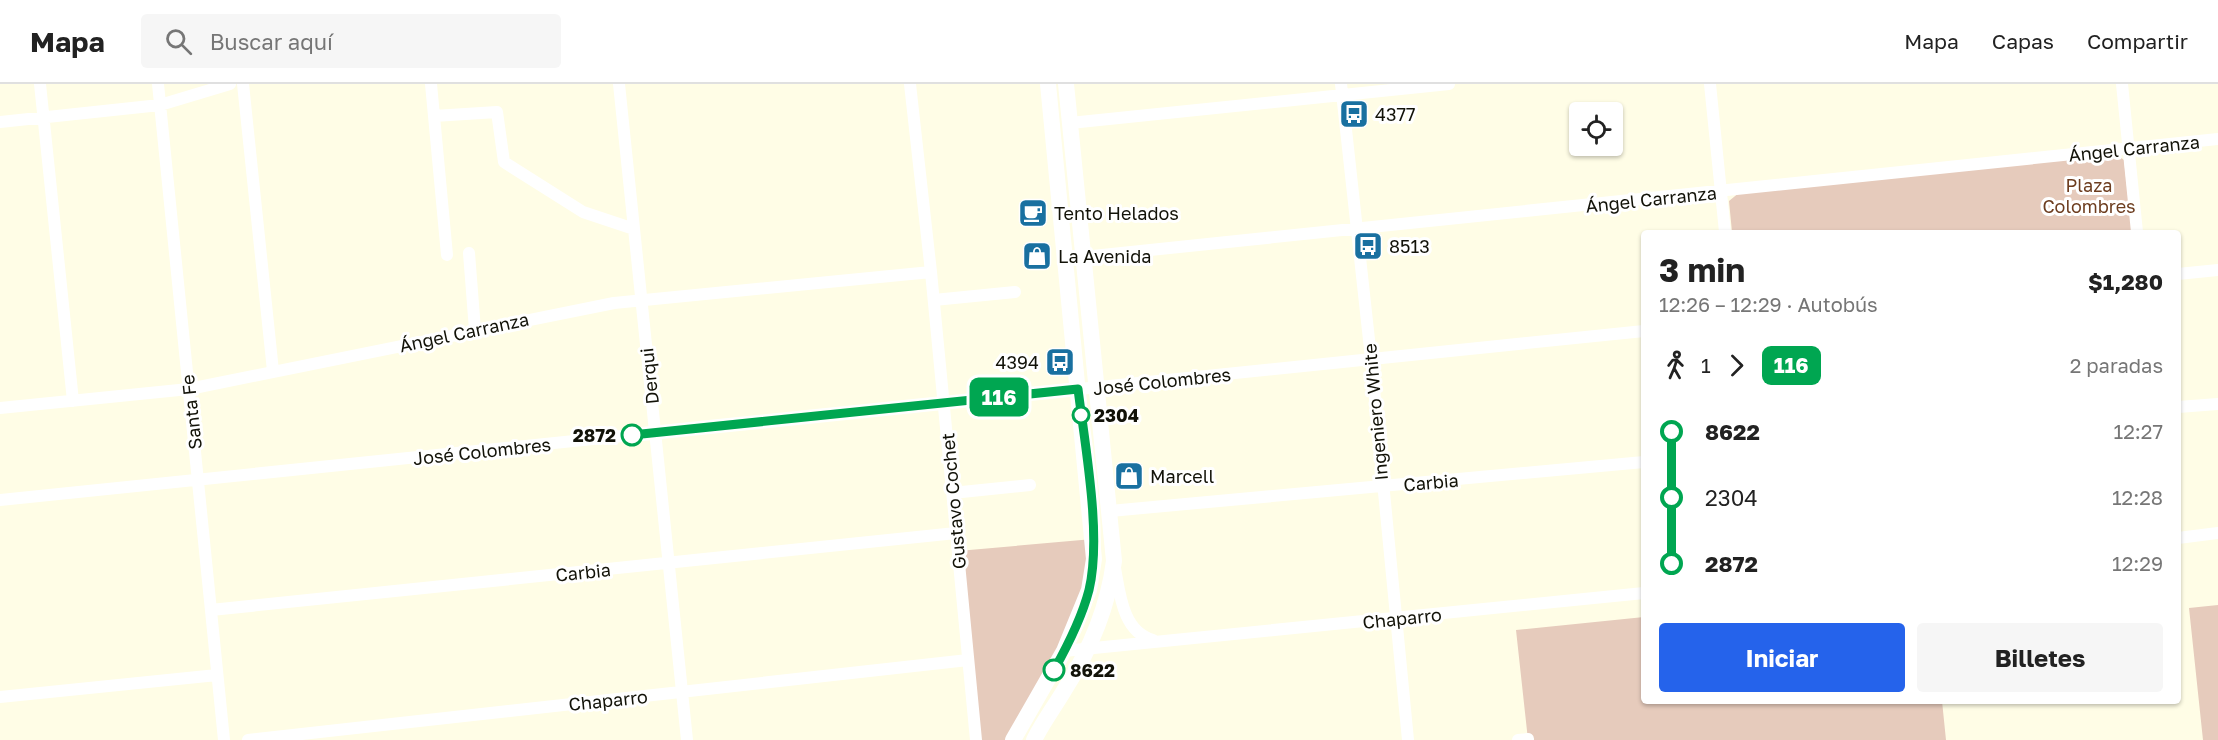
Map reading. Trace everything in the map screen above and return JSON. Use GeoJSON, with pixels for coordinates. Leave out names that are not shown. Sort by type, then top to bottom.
{"type":"FeatureCollection","features":[{"type":"Feature","properties":{"kind":"main road"},"geometry":{"type":"LineString","coordinates":[[1013,740],[1064,651],[1089,590],[1094,559],[1048,84]]}},
{"type":"Feature","properties":{"kind":"main road"},"geometry":{"type":"LineString","coordinates":[[1034,740],[1067,687],[1099,623],[1110,589],[1114,561],[1066,84]]}},
{"type":"Feature","properties":{"kind":"street"},"geometry":{"type":"LineString","coordinates":[[40,84],[72,401]]}},
{"type":"Feature","properties":{"kind":"street","name":"Santa Fe"},"geometry":{"type":"LineString","coordinates":[[158,84],[224,740]]}},
{"type":"Feature","properties":{"kind":"street"},"geometry":{"type":"LineString","coordinates":[[0,122],[160,105],[230,84]]}},
{"type":"Feature","properties":{"kind":"street"},"geometry":{"type":"LineString","coordinates":[[243,84],[273,371]]}},
{"type":"Feature","properties":{"kind":"street"},"geometry":{"type":"LineString","coordinates":[[431,84],[447,255]]}},
{"type":"Feature","properties":{"kind":"street","name":"Derqui"},"geometry":{"type":"LineString","coordinates":[[618,84],[687,740]]}},
{"type":"Feature","properties":{"kind":"street","name":"Gustavo Cochet"},"geometry":{"type":"LineString","coordinates":[[910,84],[931,272],[976,740]]}},
{"type":"Feature","properties":{"kind":"street"},"geometry":{"type":"LineString","coordinates":[[1070,123],[1341,90],[1449,84]]}},
{"type":"Feature","properties":{"kind":"street"},"geometry":{"type":"LineString","coordinates":[[1710,84],[1725,230]]}},
{"type":"Feature","properties":{"kind":"street"},"geometry":{"type":"LineString","coordinates":[[2122,84],[2137,230]]}},
{"type":"Feature","properties":{"kind":"street","name":"Ingeniero White"},"geometry":{"type":"LineString","coordinates":[[1341,90],[1371,358],[1408,740]]}},
{"type":"Feature","properties":{"kind":"street"},"geometry":{"type":"LineString","coordinates":[[434,116],[497,112],[504,162],[583,212],[634,229]]}},
{"type":"Feature","properties":{"kind":"street","name":"Ángel Carranza"},"geometry":{"type":"LineString","coordinates":[[1083,257],[2218,139]]}},
{"type":"Feature","properties":{"kind":"street"},"geometry":{"type":"LineString","coordinates":[[469,252],[475,330]]}},
{"type":"Feature","properties":{"kind":"street"},"geometry":{"type":"LineString","coordinates":[[2181,274],[2218,270]]}},
{"type":"Feature","properties":{"kind":"street","name":"Ángel Carranza"},"geometry":{"type":"LineString","coordinates":[[0,408],[189,389],[593,307],[641,300],[931,272]]}},
{"type":"Feature","properties":{"kind":"street"},"geometry":{"type":"LineString","coordinates":[[933,300],[1015,292]]}},
{"type":"Feature","properties":{"kind":"street","name":"José Colombres"},"geometry":{"type":"LineString","coordinates":[[0,500],[1641,331]]}},
{"type":"Feature","properties":{"kind":"street"},"geometry":{"type":"LineString","coordinates":[[2181,407],[2218,404]]}},
{"type":"Feature","properties":{"kind":"street","name":"Carbia"},"geometry":{"type":"LineString","coordinates":[[1110,511],[1641,462]]}},
{"type":"Feature","properties":{"kind":"street"},"geometry":{"type":"LineString","coordinates":[[952,493],[1030,485]]}},
{"type":"Feature","properties":{"kind":"street","name":"Carbia"},"geometry":{"type":"LineString","coordinates":[[211,610],[956,533]]}},
{"type":"Feature","properties":{"kind":"street"},"geometry":{"type":"LineString","coordinates":[[2181,538],[2218,533]]}},
{"type":"Feature","properties":{"kind":"street"},"geometry":{"type":"LineString","coordinates":[[1114,561],[1128,621],[1140,637],[1160,642]]}},
{"type":"Feature","properties":{"kind":"street","name":"Chaparro"},"geometry":{"type":"LineString","coordinates":[[1064,651],[1641,593]]}},
{"type":"Feature","properties":{"kind":"street","name":"Chaparro"},"geometry":{"type":"LineString","coordinates":[[248,740],[968,660]]}},
{"type":"Feature","properties":{"kind":"street"},"geometry":{"type":"LineString","coordinates":[[0,697],[217,675]]}},
{"type":"Feature","properties":{"kind":"green space","name":"Plaza Colombres"},"geometry":{"type":"Polygon","coordinates":[[[2117,155],[2124,160],[2132,230],[1732,230],[1729,201],[1740,192],[2117,155]]]}},
{"type":"Feature","properties":{"kind":"green space"},"geometry":{"type":"Polygon","coordinates":[[[1093,539],[1089,590],[1013,740],[976,740],[958,551],[1093,539]]]}},
{"type":"Feature","properties":{"kind":"green space"},"geometry":{"type":"Polygon","coordinates":[[[2218,605],[2218,740],[2203,740],[2189,608],[2218,605]]]}},
{"type":"Feature","properties":{"kind":"green space"},"geometry":{"type":"Polygon","coordinates":[[[1641,617],[1641,704],[1942,704],[1946,740],[1528,740],[1516,630],[1641,617]]]}},
{"type":"Feature","properties":{"kind":"bus line","name":"116"},"geometry":{"type":"LineString","coordinates":[[632,435],[1078,389],[1094,539],[1094,559],[1089,590],[1079,618],[1054,670]]}},
{"type":"Feature","properties":{"kind":"place","name":"4377"},"geometry":{"type":"Point","coordinates":[1354,114]}},
{"type":"Feature","properties":{"kind":"place","name":"Tento Helados"},"geometry":{"type":"Point","coordinates":[1033,213]}},
{"type":"Feature","properties":{"kind":"place","name":"8513"},"geometry":{"type":"Point","coordinates":[1368,246]}},
{"type":"Feature","properties":{"kind":"place","name":"La Avenida"},"geometry":{"type":"Point","coordinates":[1037,256]}},
{"type":"Feature","properties":{"kind":"place","name":"4394"},"geometry":{"type":"Point","coordinates":[1060,362]}},
{"type":"Feature","properties":{"kind":"place","name":"2304"},"geometry":{"type":"Point","coordinates":[1081,415]}},
{"type":"Feature","properties":{"kind":"place","name":"2872"},"geometry":{"type":"Point","coordinates":[632,435]}},
{"type":"Feature","properties":{"kind":"place","name":"Marcell"},"geometry":{"type":"Point","coordinates":[1129,476]}},
{"type":"Feature","properties":{"kind":"place","name":"8622"},"geometry":{"type":"Point","coordinates":[1054,670]}}]}
